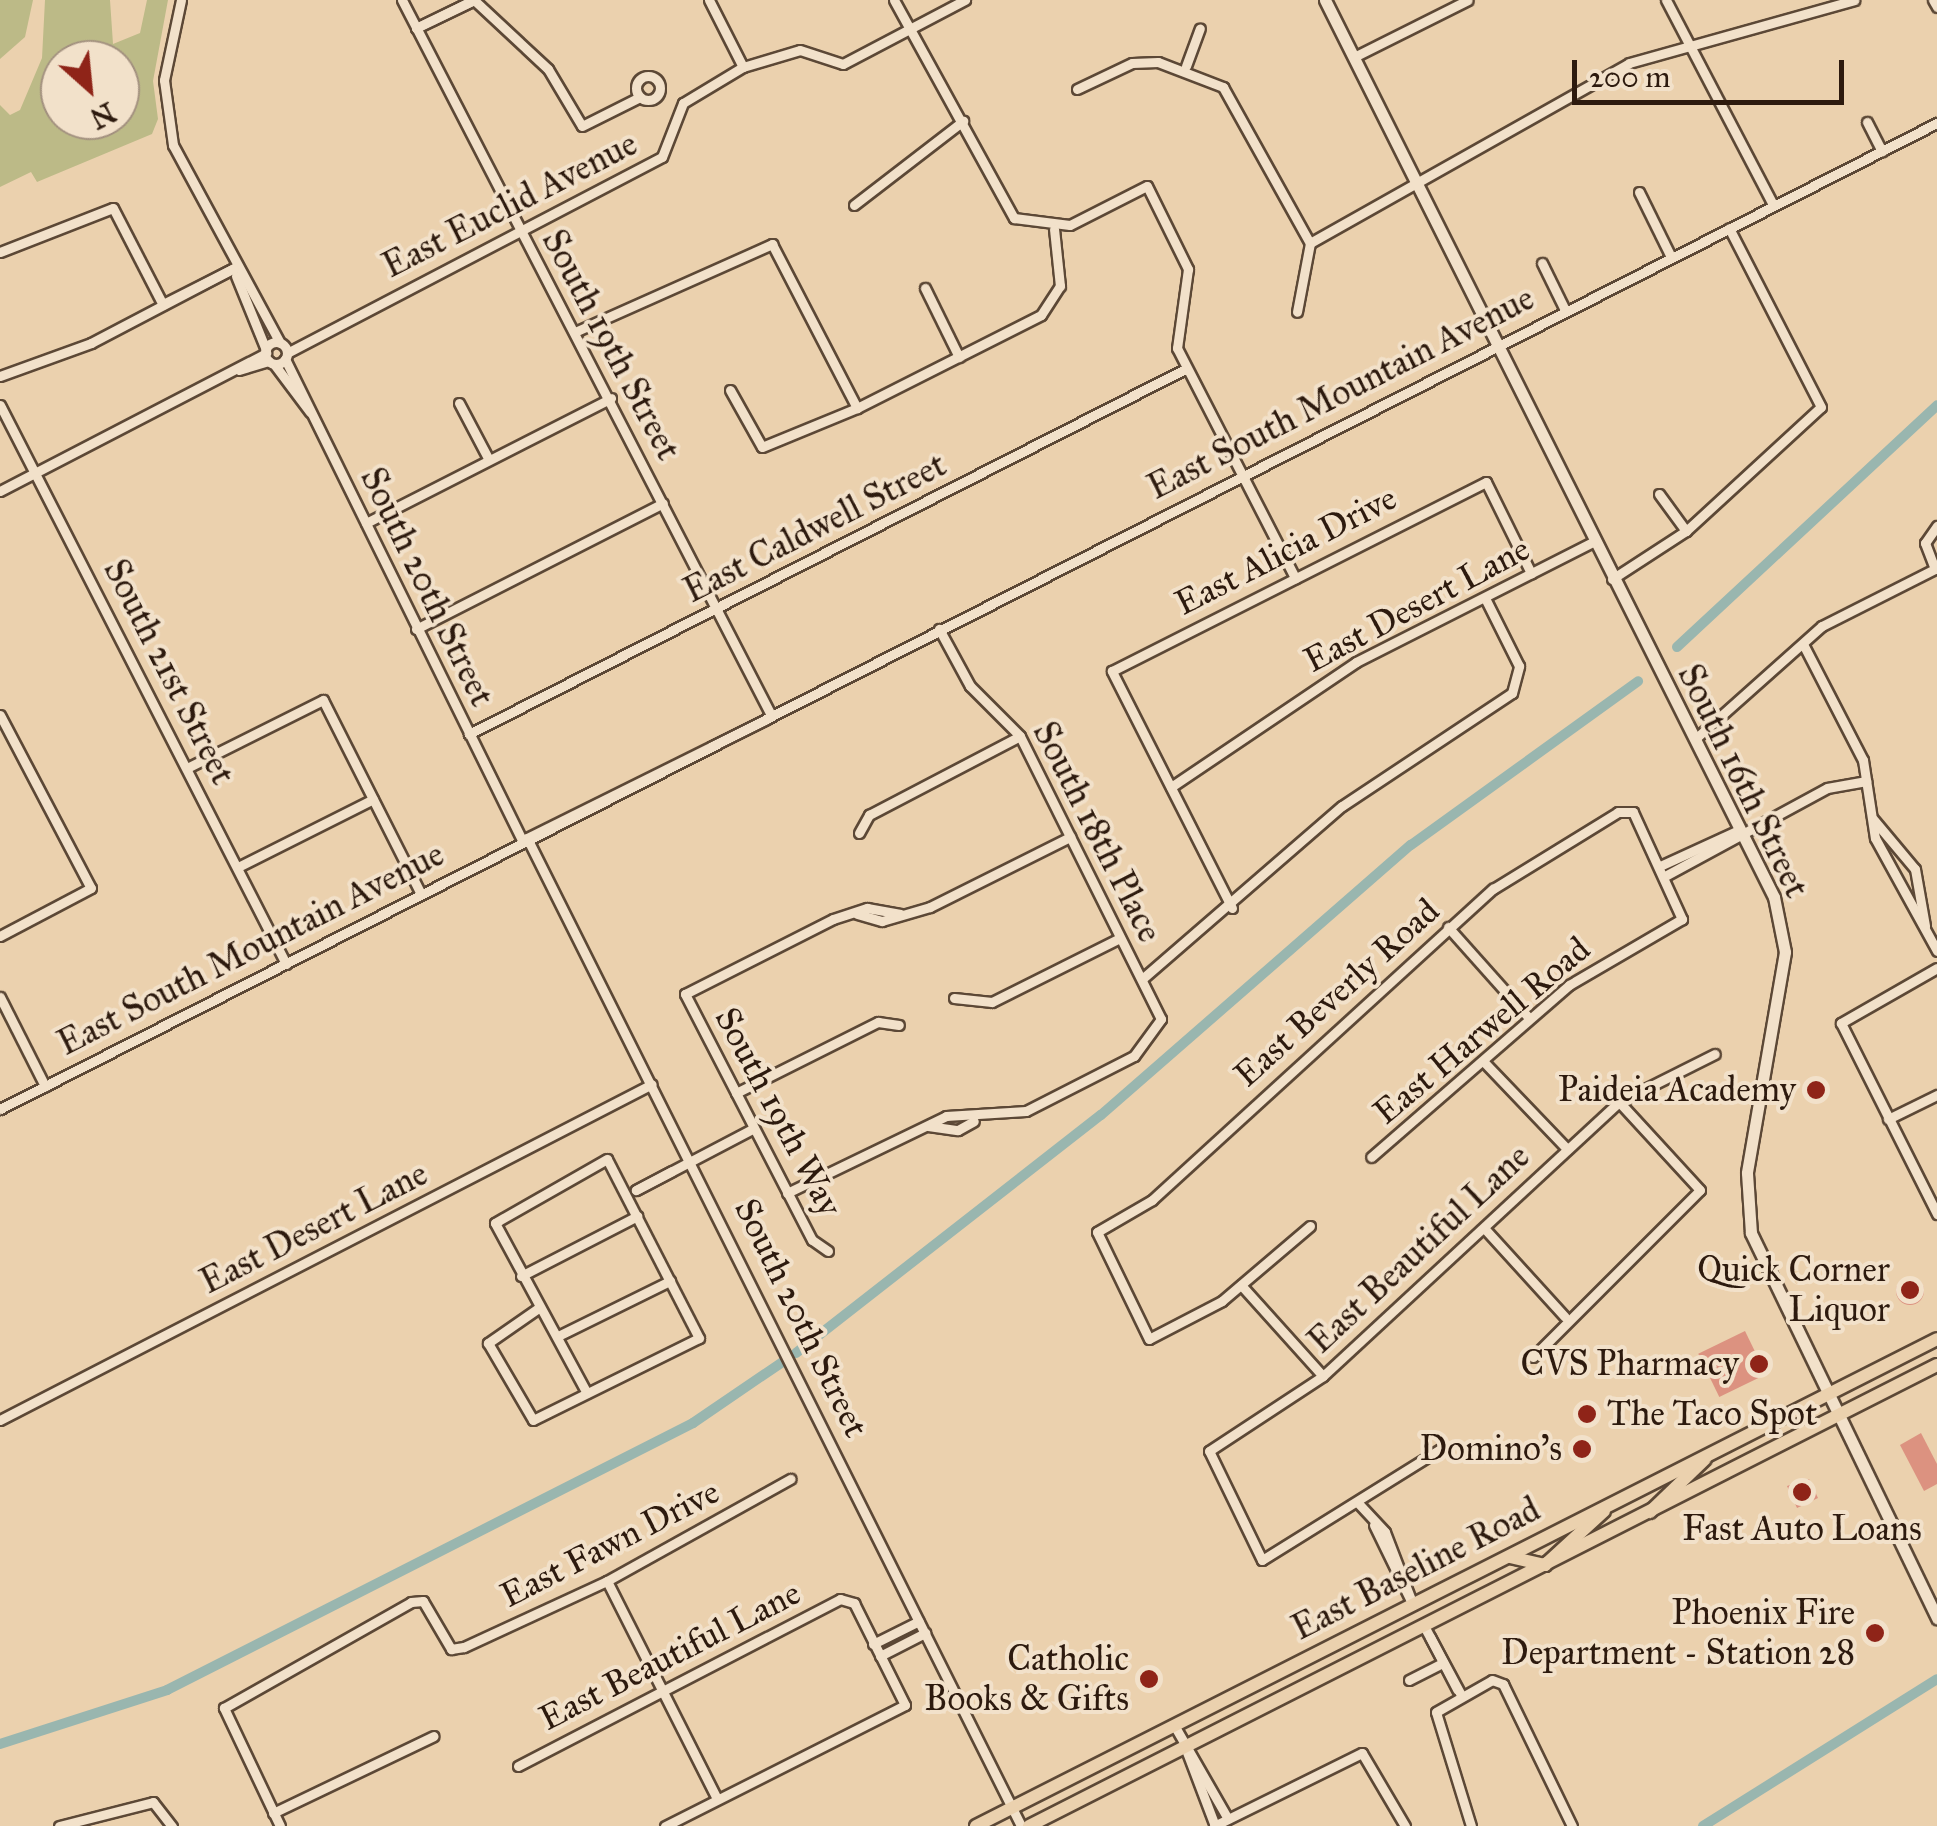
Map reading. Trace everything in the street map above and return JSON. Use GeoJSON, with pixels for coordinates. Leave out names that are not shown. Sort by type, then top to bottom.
{"type":"FeatureCollection","features":[{"type":"Feature","properties":{"kind":"main road","name":"South 16th Street"},"geometry":{"type":"LineString","coordinates":[[1325,0],[1774,897],[1785,952],[1748,1162],[1751,1233],[1937,1618]]}},
{"type":"Feature","properties":{"kind":"main road","name":"East Baseline Road"},"geometry":{"type":"LineString","coordinates":[[976,1826],[1937,1338]]}},
{"type":"Feature","properties":{"kind":"main road","name":"East Baseline Road"},"geometry":{"type":"LineString","coordinates":[[1029,1826],[1427,1631],[1545,1565],[1937,1365]]}},
{"type":"Feature","properties":{"kind":"main road"},"geometry":{"type":"LineString","coordinates":[[1650,1512],[1710,1454]]}},
{"type":"Feature","properties":{"kind":"main road"},"geometry":{"type":"LineString","coordinates":[[1506,1558],[1545,1565],[1609,1505]]}},
{"type":"Feature","properties":{"kind":"main road"},"geometry":{"type":"LineString","coordinates":[[1413,1605],[1427,1631]]}},
{"type":"Feature","properties":{"kind":"street","name":"South 20th Street"},"geometry":{"type":"LineString","coordinates":[[181,0],[164,80],[168,128],[234,268],[268,357],[310,412]]}},
{"type":"Feature","properties":{"kind":"street","name":"South 19th Street"},"geometry":{"type":"LineString","coordinates":[[402,0],[520,231],[578,331],[771,715]]}},
{"type":"Feature","properties":{"kind":"street"},"geometry":{"type":"LineString","coordinates":[[416,28],[444,7],[474,0]]}},
{"type":"Feature","properties":{"kind":"street"},"geometry":{"type":"LineString","coordinates":[[416,28],[450,18],[474,0]]}},
{"type":"Feature","properties":{"kind":"street"},"geometry":{"type":"LineString","coordinates":[[474,0],[548,69],[582,126],[640,97]]}},
{"type":"Feature","properties":{"kind":"street"},"geometry":{"type":"LineString","coordinates":[[709,0],[743,68]]}},
{"type":"Feature","properties":{"kind":"street"},"geometry":{"type":"LineString","coordinates":[[894,0],[1014,218],[1054,229],[1147,186],[1188,269],[1176,331],[1185,369],[1295,578]]}},
{"type":"Feature","properties":{"kind":"street","name":"East Euclid Avenue"},"geometry":{"type":"LineString","coordinates":[[284,350],[662,157],[683,103],[743,68],[800,50],[832,67],[965,0]]}},
{"type":"Feature","properties":{"kind":"street"},"geometry":{"type":"LineString","coordinates":[[1354,56],[1468,0]]}},
{"type":"Feature","properties":{"kind":"street"},"geometry":{"type":"LineString","coordinates":[[1666,0],[1773,205]]}},
{"type":"Feature","properties":{"kind":"street"},"geometry":{"type":"LineString","coordinates":[[1310,244],[1419,187],[1584,84],[1691,46],[1854,0]]}},
{"type":"Feature","properties":{"kind":"street"},"geometry":{"type":"LineString","coordinates":[[1933,0],[1937,8]]}},
{"type":"Feature","properties":{"kind":"street"},"geometry":{"type":"LineString","coordinates":[[444,7],[450,18]]}},
{"type":"Feature","properties":{"kind":"street"},"geometry":{"type":"LineString","coordinates":[[1186,66],[1200,28]]}},
{"type":"Feature","properties":{"kind":"street"},"geometry":{"type":"LineString","coordinates":[[1076,89],[1132,63],[1186,66],[1240,106],[1310,244],[1296,312]]}},
{"type":"Feature","properties":{"kind":"street"},"geometry":{"type":"LineString","coordinates":[[854,205],[963,122]]}},
{"type":"Feature","properties":{"kind":"street"},"geometry":{"type":"LineString","coordinates":[[1867,122],[1882,151]]}},
{"type":"Feature","properties":{"kind":"street","name":"East South Mountain Avenue"},"geometry":{"type":"LineString","coordinates":[[0,1109],[525,838],[1937,122]]}},
{"type":"Feature","properties":{"kind":"street"},"geometry":{"type":"LineString","coordinates":[[1639,192],[1671,256]]}},
{"type":"Feature","properties":{"kind":"street"},"geometry":{"type":"LineString","coordinates":[[0,252],[114,208],[163,305]]}},
{"type":"Feature","properties":{"kind":"street"},"geometry":{"type":"LineString","coordinates":[[1612,579],[1686,531],[1822,407],[1728,228]]}},
{"type":"Feature","properties":{"kind":"street"},"geometry":{"type":"LineString","coordinates":[[730,390],[762,447],[857,408],[1054,303],[1054,229]]}},
{"type":"Feature","properties":{"kind":"street"},"geometry":{"type":"LineString","coordinates":[[578,331],[772,244],[857,408]]}},
{"type":"Feature","properties":{"kind":"street"},"geometry":{"type":"LineString","coordinates":[[1542,263],[1565,310]]}},
{"type":"Feature","properties":{"kind":"street","name":"South 20th Street"},"geometry":{"type":"LineString","coordinates":[[234,268],[284,350],[310,412],[416,629],[691,1160],[1021,1826]]}},
{"type":"Feature","properties":{"kind":"street"},"geometry":{"type":"LineString","coordinates":[[0,376],[163,305],[234,268]]}},
{"type":"Feature","properties":{"kind":"street"},"geometry":{"type":"LineString","coordinates":[[925,288],[958,357]]}},
{"type":"Feature","properties":{"kind":"street"},"geometry":{"type":"LineString","coordinates":[[0,491],[284,350]]}},
{"type":"Feature","properties":{"kind":"street"},"geometry":{"type":"LineString","coordinates":[[268,357],[284,350]]}},
{"type":"Feature","properties":{"kind":"street","name":"East Caldwell Street"},"geometry":{"type":"LineString","coordinates":[[470,734],[1185,369]]}},
{"type":"Feature","properties":{"kind":"street"},"geometry":{"type":"LineString","coordinates":[[366,523],[611,398]]}},
{"type":"Feature","properties":{"kind":"street"},"geometry":{"type":"LineString","coordinates":[[459,402],[489,460]]}},
{"type":"Feature","properties":{"kind":"street","name":"South 21st Street"},"geometry":{"type":"LineString","coordinates":[[0,405],[286,964]]}},
{"type":"Feature","properties":{"kind":"street","name":"East Alicia Drive"},"geometry":{"type":"LineString","coordinates":[[1171,787],[1112,670],[1486,482],[1531,574]]}},
{"type":"Feature","properties":{"kind":"street"},"geometry":{"type":"LineString","coordinates":[[1659,494],[1686,531]]}},
{"type":"Feature","properties":{"kind":"street"},"geometry":{"type":"LineString","coordinates":[[416,629],[664,503]]}},
{"type":"Feature","properties":{"kind":"street"},"geometry":{"type":"LineString","coordinates":[[1694,739],[1802,644],[1936,568],[1925,543],[1937,526]]}},
{"type":"Feature","properties":{"kind":"street","name":"East Desert Lane"},"geometry":{"type":"LineString","coordinates":[[1171,787],[1356,662],[1593,542]]}},
{"type":"Feature","properties":{"kind":"street"},"geometry":{"type":"LineString","coordinates":[[1142,979],[1232,908],[1342,806],[1520,682],[1485,598]]}},
{"type":"Feature","properties":{"kind":"street","name":"South 18th Place"},"geometry":{"type":"LineString","coordinates":[[787,1193],[946,1116],[974,1121],[1026,1110],[1134,1056],[1162,1019],[1020,736],[970,686],[940,630]]}},
{"type":"Feature","properties":{"kind":"street"},"geometry":{"type":"LineString","coordinates":[[1802,644],[1866,781],[1872,817],[1937,951]]}},
{"type":"Feature","properties":{"kind":"street"},"geometry":{"type":"LineString","coordinates":[[187,768],[324,700],[420,892]]}},
{"type":"Feature","properties":{"kind":"street"},"geometry":{"type":"LineString","coordinates":[[0,715],[90,888],[0,936]]}},
{"type":"Feature","properties":{"kind":"street"},"geometry":{"type":"LineString","coordinates":[[860,833],[868,814],[1020,736]]}},
{"type":"Feature","properties":{"kind":"street"},"geometry":{"type":"LineString","coordinates":[[1662,871],[1827,788],[1866,781]]}},
{"type":"Feature","properties":{"kind":"street"},"geometry":{"type":"LineString","coordinates":[[1171,787],[1232,908]]}},
{"type":"Feature","properties":{"kind":"street"},"geometry":{"type":"LineString","coordinates":[[238,867],[373,799]]}},
{"type":"Feature","properties":{"kind":"street","name":"East Beverly Road"},"geometry":{"type":"LineString","coordinates":[[1241,1285],[1149,1339],[1097,1232],[1152,1200],[1448,927],[1534,860],[1626,810],[1662,871]]}},
{"type":"Feature","properties":{"kind":"street"},"geometry":{"type":"LineString","coordinates":[[1872,817],[1915,869],[1926,929]]}},
{"type":"Feature","properties":{"kind":"street","name":"South 19th Way"},"geometry":{"type":"LineString","coordinates":[[828,1251],[787,1193],[685,994],[857,914],[900,914],[1070,837]]}},
{"type":"Feature","properties":{"kind":"street","name":"East Harwell Road"},"geometry":{"type":"LineString","coordinates":[[1371,1157],[1529,1018],[1611,956],[1682,919],[1662,871]]}},
{"type":"Feature","properties":{"kind":"street"},"geometry":{"type":"LineString","coordinates":[[1448,927],[1529,1018]]}},
{"type":"Feature","properties":{"kind":"street"},"geometry":{"type":"LineString","coordinates":[[954,998],[992,1002],[1120,938]]}},
{"type":"Feature","properties":{"kind":"street"},"geometry":{"type":"LineString","coordinates":[[1937,968],[1841,1023],[1937,1214]]}},
{"type":"Feature","properties":{"kind":"street"},"geometry":{"type":"LineString","coordinates":[[0,996],[45,1086]]}},
{"type":"Feature","properties":{"kind":"street"},"geometry":{"type":"LineString","coordinates":[[736,1093],[878,1022],[899,1025]]}},
{"type":"Feature","properties":{"kind":"street","name":"East Beautiful Lane"},"geometry":{"type":"LineString","coordinates":[[1358,1504],[1262,1560],[1209,1452],[1323,1376],[1619,1102],[1716,1054]]}},
{"type":"Feature","properties":{"kind":"street"},"geometry":{"type":"LineString","coordinates":[[1484,1060],[1567,1149]]}},
{"type":"Feature","properties":{"kind":"street","name":"East Desert Lane"},"geometry":{"type":"LineString","coordinates":[[0,1420],[652,1084]]}},
{"type":"Feature","properties":{"kind":"street"},"geometry":{"type":"LineString","coordinates":[[1888,1119],[1937,1094]]}},
{"type":"Feature","properties":{"kind":"street"},"geometry":{"type":"LineString","coordinates":[[1533,1357],[1564,1316],[1700,1190],[1619,1102]]}},
{"type":"Feature","properties":{"kind":"street"},"geometry":{"type":"LineString","coordinates":[[631,1192],[754,1128]]}},
{"type":"Feature","properties":{"kind":"street"},"geometry":{"type":"LineString","coordinates":[[538,1309],[488,1343],[525,1416],[586,1393],[699,1338],[637,1216],[631,1192],[608,1159],[498,1214],[521,1276],[558,1336],[586,1393]]}},
{"type":"Feature","properties":{"kind":"street"},"geometry":{"type":"LineString","coordinates":[[521,1276],[637,1216]]}},
{"type":"Feature","properties":{"kind":"street"},"geometry":{"type":"LineString","coordinates":[[1310,1226],[1241,1285],[1323,1376]]}},
{"type":"Feature","properties":{"kind":"street"},"geometry":{"type":"LineString","coordinates":[[1484,1228],[1564,1316]]}},
{"type":"Feature","properties":{"kind":"street"},"geometry":{"type":"LineString","coordinates":[[558,1336],[670,1280]]}},
{"type":"Feature","properties":{"kind":"street"},"geometry":{"type":"LineString","coordinates":[[1413,1605],[1397,1556],[1358,1504],[1442,1448]]}},
{"type":"Feature","properties":{"kind":"street","name":"East Fawn Drive"},"geometry":{"type":"LineString","coordinates":[[273,1812],[224,1708],[423,1601],[452,1650],[608,1581],[790,1479]]}},
{"type":"Feature","properties":{"kind":"street"},"geometry":{"type":"LineString","coordinates":[[1374,1526],[1386,1561],[1413,1605]]}},
{"type":"Feature","properties":{"kind":"street"},"geometry":{"type":"LineString","coordinates":[[1386,1561],[1397,1556]]}},
{"type":"Feature","properties":{"kind":"street"},"geometry":{"type":"LineString","coordinates":[[608,1581],[717,1800]]}},
{"type":"Feature","properties":{"kind":"street","name":"East Beautiful Lane"},"geometry":{"type":"LineString","coordinates":[[518,1766],[848,1599],[874,1644]]}},
{"type":"Feature","properties":{"kind":"street"},"geometry":{"type":"LineString","coordinates":[[664,1826],[905,1705],[874,1644],[920,1621]]}},
{"type":"Feature","properties":{"kind":"street"},"geometry":{"type":"LineString","coordinates":[[1427,1631],[1449,1660],[1459,1692]]}},
{"type":"Feature","properties":{"kind":"street"},"geometry":{"type":"LineString","coordinates":[[1427,1631],[1438,1665],[1459,1692]]}},
{"type":"Feature","properties":{"kind":"street"},"geometry":{"type":"LineString","coordinates":[[880,1656],[926,1632]]}},
{"type":"Feature","properties":{"kind":"street"},"geometry":{"type":"LineString","coordinates":[[1409,1680],[1449,1660]]}},
{"type":"Feature","properties":{"kind":"street"},"geometry":{"type":"LineString","coordinates":[[1471,1826],[1436,1712],[1459,1692],[1503,1684],[1572,1826]]}},
{"type":"Feature","properties":{"kind":"street"},"geometry":{"type":"LineString","coordinates":[[1174,1725],[1228,1819]]}},
{"type":"Feature","properties":{"kind":"street"},"geometry":{"type":"LineString","coordinates":[[280,1826],[273,1812],[434,1736]]}},
{"type":"Feature","properties":{"kind":"street"},"geometry":{"type":"LineString","coordinates":[[1185,1747],[1198,1792],[1215,1826],[1362,1753],[1405,1826]]}},
{"type":"Feature","properties":{"kind":"street"},"geometry":{"type":"LineString","coordinates":[[1198,1792],[1211,1785]]}},
{"type":"Feature","properties":{"kind":"street"},"geometry":{"type":"LineString","coordinates":[[58,1826],[153,1802],[172,1826]]}},
{"type":"Feature","properties":{"kind":"shaded area"},"geometry":{"type":"Polygon","coordinates":[[[0,0],[33,0],[25,37],[0,59],[0,0]]]}},
{"type":"Feature","properties":{"kind":"shaded area"},"geometry":{"type":"Polygon","coordinates":[[[45,0],[110,0],[113,40],[43,40],[45,0]]]}},
{"type":"Feature","properties":{"kind":"shaded area"},"geometry":{"type":"Polygon","coordinates":[[[147,0],[168,0],[153,81],[158,119],[152,134],[140,139],[140,40],[123,40],[140,33],[147,0]]]}},
{"type":"Feature","properties":{"kind":"shaded area"},"geometry":{"type":"Polygon","coordinates":[[[40,63],[40,140],[138,140],[37,182],[31,172],[0,187],[0,105],[10,115],[20,110],[40,63]]]}},
{"type":"Feature","properties":{"kind":"building","name":"Quick Corner Liquor"},"geometry":{"type":"Polygon","coordinates":[[[1910,1277],[1920,1281],[1924,1291],[1920,1301],[1910,1305],[1900,1301],[1896,1291],[1900,1281],[1910,1277]]]}},
{"type":"Feature","properties":{"kind":"building","name":"CVS Pharmacy"},"geometry":{"type":"Polygon","coordinates":[[[1745,1331],[1766,1374],[1719,1397],[1698,1354],[1745,1331]]]}},
{"type":"Feature","properties":{"kind":"building"},"geometry":{"type":"Polygon","coordinates":[[[1921,1433],[1937,1464],[1937,1484],[1924,1491],[1900,1445],[1921,1433]]]}},
{"type":"Feature","properties":{"kind":"building","name":"Fast Auto Loans"},"geometry":{"type":"Polygon","coordinates":[[[1809,1479],[1818,1498],[1797,1508],[1787,1486],[1809,1479]]]}},
{"type":"Feature","properties":{"kind":"waterway"},"geometry":{"type":"LineString","coordinates":[[1677,647],[1937,405]]}},
{"type":"Feature","properties":{"kind":"waterway"},"geometry":{"type":"LineString","coordinates":[[796,1353],[1101,1115],[1411,845],[1638,681]]}},
{"type":"Feature","properties":{"kind":"waterway"},"geometry":{"type":"LineString","coordinates":[[0,1744],[167,1690],[693,1423],[784,1361]]}},
{"type":"Feature","properties":{"kind":"waterway"},"geometry":{"type":"LineString","coordinates":[[1703,1826],[1937,1679]]}},
{"type":"Feature","properties":{"kind":"place","name":"Paideia Academy"},"geometry":{"type":"Point","coordinates":[1816,1090]}},
{"type":"Feature","properties":{"kind":"place","name":"Quick Corner Liquor"},"geometry":{"type":"Point","coordinates":[1910,1290]}},
{"type":"Feature","properties":{"kind":"place","name":"CVS Pharmacy"},"geometry":{"type":"Point","coordinates":[1759,1364]}},
{"type":"Feature","properties":{"kind":"place","name":"The Taco Spot"},"geometry":{"type":"Point","coordinates":[1587,1414]}},
{"type":"Feature","properties":{"kind":"place","name":"Domino's"},"geometry":{"type":"Point","coordinates":[1582,1449]}},
{"type":"Feature","properties":{"kind":"place","name":"Fast Auto Loans"},"geometry":{"type":"Point","coordinates":[1802,1492]}},
{"type":"Feature","properties":{"kind":"place","name":"Phoenix Fire Department - Station 28"},"geometry":{"type":"Point","coordinates":[1875,1633]}},
{"type":"Feature","properties":{"kind":"place","name":"Catholic Books & Gifts"},"geometry":{"type":"Point","coordinates":[1149,1679]}}]}
